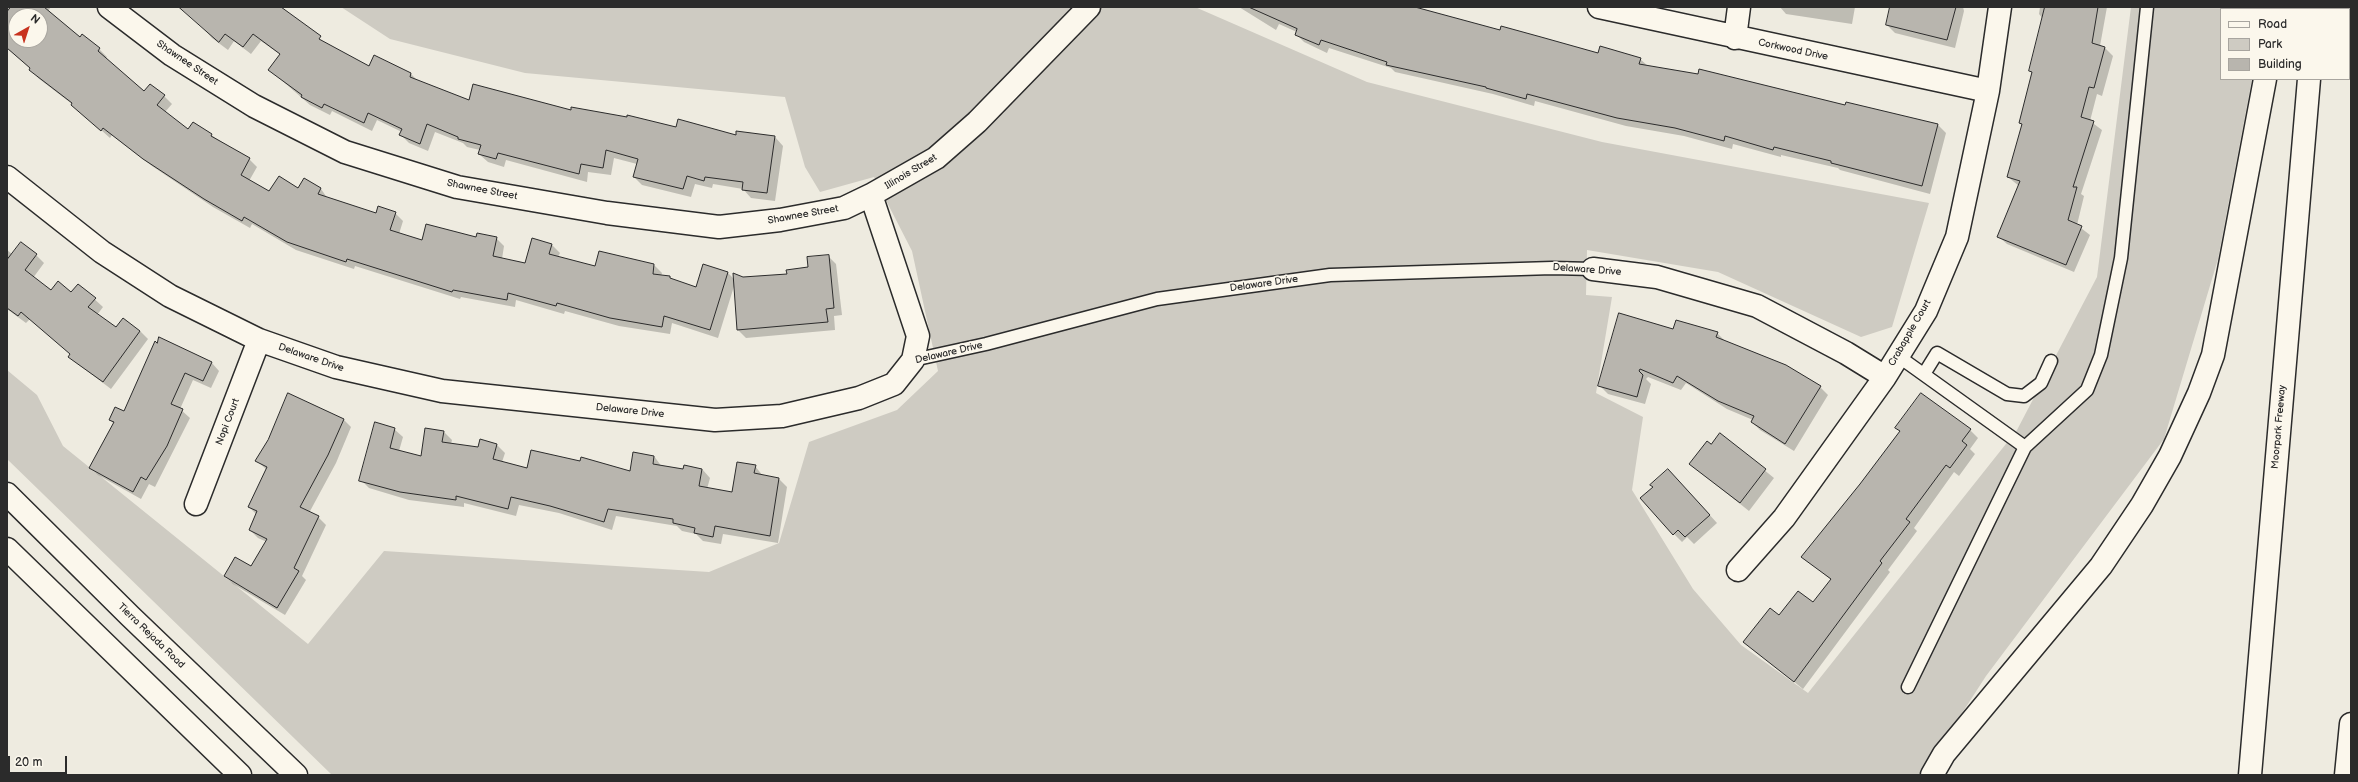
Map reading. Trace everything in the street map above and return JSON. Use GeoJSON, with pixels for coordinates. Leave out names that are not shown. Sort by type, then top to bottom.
{"type":"FeatureCollection","features":[{"type":"Feature","properties":{"kind":"main road","name":"Shawnee Street"},"geometry":{"type":"LineString","coordinates":[[109,7],[172,55],[254,106],[345,152],[457,187],[607,212],[719,227],[780,220],[844,208],[872,195]]}},
{"type":"Feature","properties":{"kind":"main road","name":"Illinois Street"},"geometry":{"type":"LineString","coordinates":[[872,195],[936,158],[977,122],[1089,7]]}},
{"type":"Feature","properties":{"kind":"main road","name":"Corkwood Drive"},"geometry":{"type":"LineString","coordinates":[[1599,7],[1735,38],[1988,91]]}},
{"type":"Feature","properties":{"kind":"main road"},"geometry":{"type":"LineString","coordinates":[[1735,38],[1739,7]]}},
{"type":"Feature","properties":{"kind":"main road","name":"Crabapple Court"},"geometry":{"type":"LineString","coordinates":[[1738,570],[1784,518],[1885,377],[1926,310],[1956,237],[1988,91],[2000,7]]}},
{"type":"Feature","properties":{"kind":"main road"},"geometry":{"type":"LineString","coordinates":[[1932,775],[1944,754],[2101,566],[2142,505],[2170,456],[2199,393],[2213,355],[2265,80]]}},
{"type":"Feature","properties":{"kind":"main road","name":"Moorpark Freeway"},"geometry":{"type":"LineString","coordinates":[[2250,775],[2309,80]]}},
{"type":"Feature","properties":{"kind":"main road","name":"Delaware Drive"},"geometry":{"type":"LineString","coordinates":[[7,177],[102,252],[170,296],[259,340],[336,367],[442,391],[715,420],[782,416],[859,398],[894,384],[913,360]]}},
{"type":"Feature","properties":{"kind":"main road"},"geometry":{"type":"LineString","coordinates":[[872,195],[918,336],[913,360]]}},
{"type":"Feature","properties":{"kind":"main road","name":"Delaware Drive"},"geometry":{"type":"LineString","coordinates":[[1593,269],[1657,277],[1757,306],[1846,353],[1885,377]]}},
{"type":"Feature","properties":{"kind":"main road","name":"Nopi Court"},"geometry":{"type":"LineString","coordinates":[[196,504],[259,340]]}},
{"type":"Feature","properties":{"kind":"main road","name":"Tierra Rejada Road"},"geometry":{"type":"LineString","coordinates":[[7,494],[130,616],[296,775]]}},
{"type":"Feature","properties":{"kind":"main road"},"geometry":{"type":"LineString","coordinates":[[7,549],[240,775]]}},
{"type":"Feature","properties":{"kind":"main road"},"geometry":{"type":"LineString","coordinates":[[2346,775],[2351,724]]}},
{"type":"Feature","properties":{"kind":"lane"},"geometry":{"type":"LineString","coordinates":[[1908,687],[2025,447],[2087,390],[2101,355],[2121,258],[2147,7]]}},
{"type":"Feature","properties":{"kind":"lane","name":"Delaware Drive"},"geometry":{"type":"LineString","coordinates":[[913,360],[986,344],[1157,299],[1330,275],[1552,268],[1593,269]]}},
{"type":"Feature","properties":{"kind":"lane"},"geometry":{"type":"LineString","coordinates":[[1924,374],[1937,353],[2007,394],[2024,396],[2041,383],[2051,360]]}},
{"type":"Feature","properties":{"kind":"lane"},"geometry":{"type":"LineString","coordinates":[[1898,356],[2025,447]]}},
{"type":"Feature","properties":{"kind":"green space"},"geometry":{"type":"Polygon","coordinates":[[[341,7],[1195,7],[1367,82],[1602,142],[1929,203],[1892,327],[1861,337],[1718,272],[1587,250],[1586,295],[1612,297],[1596,393],[1643,417],[1632,490],[1693,589],[1741,645],[1808,693],[2017,430],[2097,277],[2131,7],[2265,7],[2220,8],[2220,80],[2252,80],[2218,259],[2164,439],[1986,676],[1922,775],[332,775],[7,459],[7,370],[37,395],[63,446],[308,644],[384,551],[709,572],[779,543],[809,442],[897,410],[938,371],[912,251],[874,177],[820,192],[805,167],[785,97],[525,73],[390,39],[341,7]]]}},
{"type":"Feature","properties":{"kind":"building"},"geometry":{"type":"Polygon","coordinates":[[[11,7],[45,8],[10,8],[11,7]]]}},
{"type":"Feature","properties":{"kind":"building"},"geometry":{"type":"Polygon","coordinates":[[[179,7],[281,7],[321,36],[319,39],[369,66],[374,55],[411,73],[410,77],[469,100],[473,84],[571,110],[571,107],[627,117],[627,115],[676,127],[678,119],[736,135],[736,131],[775,136],[767,193],[742,190],[743,182],[705,177],[704,181],[687,176],[683,189],[633,177],[638,159],[606,150],[603,168],[581,164],[579,174],[498,153],[496,159],[478,154],[481,145],[458,139],[458,137],[427,124],[420,144],[399,135],[402,129],[368,113],[364,123],[324,104],[322,108],[301,97],[302,95],[268,70],[280,54],[253,34],[243,47],[225,34],[219,42],[179,7]]]}},
{"type":"Feature","properties":{"kind":"building"},"geometry":{"type":"Polygon","coordinates":[[[1249,7],[1415,7],[1500,30],[1501,26],[1598,53],[1600,46],[1641,58],[1639,64],[1698,74],[1699,69],[1845,105],[1846,102],[1938,124],[1922,186],[1774,147],[1773,150],[1725,136],[1724,141],[1675,128],[1617,118],[1527,94],[1526,99],[1486,87],[1386,65],[1387,62],[1321,40],[1319,45],[1295,35],[1297,29],[1249,7]]]}},
{"type":"Feature","properties":{"kind":"building"},"geometry":{"type":"Polygon","coordinates":[[[1890,7],[1956,7],[1947,40],[1886,25],[1890,7]]]}},
{"type":"Feature","properties":{"kind":"building"},"geometry":{"type":"Polygon","coordinates":[[[2045,7],[2098,7],[2092,43],[2105,47],[2094,88],[2089,87],[2081,117],[2094,121],[2073,187],[2077,187],[2068,220],[2082,226],[2066,265],[1997,237],[2020,181],[2007,177],[2022,124],[2019,123],[2032,72],[2029,71],[2045,7]]]}},
{"type":"Feature","properties":{"kind":"building"},"geometry":{"type":"Polygon","coordinates":[[[48,10],[80,37],[82,34],[100,48],[98,51],[144,91],[150,84],[165,95],[157,105],[188,129],[193,122],[212,134],[211,136],[250,158],[241,175],[269,191],[279,176],[298,188],[304,178],[321,188],[318,194],[376,213],[378,206],[396,212],[390,230],[422,240],[426,224],[476,237],[477,233],[497,237],[493,256],[525,263],[532,238],[552,244],[549,254],[595,266],[599,251],[654,264],[653,274],[670,276],[670,278],[696,287],[703,264],[728,272],[710,330],[664,316],[662,327],[610,318],[557,303],[556,306],[508,293],[507,300],[453,290],[452,292],[347,259],[346,262],[287,242],[244,217],[242,221],[204,199],[143,159],[103,128],[101,131],[71,105],[72,103],[29,70],[30,68],[7,48],[8,11],[8,48],[48,48],[48,10]]]}},
{"type":"Feature","properties":{"kind":"building"},"geometry":{"type":"Polygon","coordinates":[[[21,242],[37,254],[25,270],[51,290],[58,281],[71,292],[78,284],[96,298],[88,307],[116,327],[123,318],[140,331],[103,382],[68,357],[70,354],[21,312],[18,316],[7,308],[7,260],[21,242]]]}},
{"type":"Feature","properties":{"kind":"building"},"geometry":{"type":"Polygon","coordinates":[[[829,255],[834,308],[826,309],[828,322],[737,330],[733,273],[743,277],[787,274],[786,270],[808,267],[807,257],[829,255]]]}},
{"type":"Feature","properties":{"kind":"building"},"geometry":{"type":"Polygon","coordinates":[[[1619,313],[1673,329],[1676,320],[1718,332],[1716,337],[1786,365],[1821,386],[1785,444],[1751,422],[1754,416],[1718,401],[1677,376],[1673,383],[1640,369],[1639,371],[1643,375],[1637,397],[1598,386],[1619,313]]]}},
{"type":"Feature","properties":{"kind":"building"},"geometry":{"type":"Polygon","coordinates":[[[159,337],[212,362],[203,381],[185,373],[171,404],[183,409],[167,446],[146,480],[141,477],[133,492],[89,468],[114,422],[109,420],[115,407],[124,411],[155,341],[157,343],[159,337]]]}},
{"type":"Feature","properties":{"kind":"building"},"geometry":{"type":"Polygon","coordinates":[[[288,393],[344,419],[328,455],[300,507],[319,516],[294,568],[299,571],[277,608],[224,576],[235,557],[251,566],[267,539],[249,530],[257,511],[248,507],[267,467],[255,461],[268,440],[288,393]]]}},
{"type":"Feature","properties":{"kind":"building"},"geometry":{"type":"Polygon","coordinates":[[[1921,393],[1971,429],[1962,441],[1967,445],[1950,468],[1946,465],[1906,519],[1910,522],[1880,561],[1882,563],[1794,682],[1743,642],[1770,608],[1779,615],[1798,591],[1813,602],[1831,579],[1801,557],[1860,484],[1900,431],[1895,428],[1921,393]]]}},
{"type":"Feature","properties":{"kind":"building"},"geometry":{"type":"Polygon","coordinates":[[[375,422],[395,428],[390,448],[421,456],[425,428],[444,431],[442,442],[478,447],[480,439],[497,444],[493,459],[527,468],[531,450],[580,461],[581,457],[630,471],[633,452],[654,456],[653,464],[683,469],[684,465],[702,469],[699,486],[732,492],[737,462],[756,465],[754,473],[779,478],[770,536],[715,526],[713,537],[694,533],[695,528],[673,523],[673,519],[608,509],[604,522],[550,506],[511,497],[508,509],[456,496],[456,500],[400,492],[359,481],[375,422]]]}},
{"type":"Feature","properties":{"kind":"building"},"geometry":{"type":"Polygon","coordinates":[[[1720,433],[1766,469],[1740,503],[1689,464],[1707,441],[1711,444],[1720,433]]]}},
{"type":"Feature","properties":{"kind":"building"},"geometry":{"type":"Polygon","coordinates":[[[1668,469],[1710,515],[1685,537],[1678,530],[1673,535],[1640,498],[1653,487],[1650,485],[1668,469]]]}}]}
